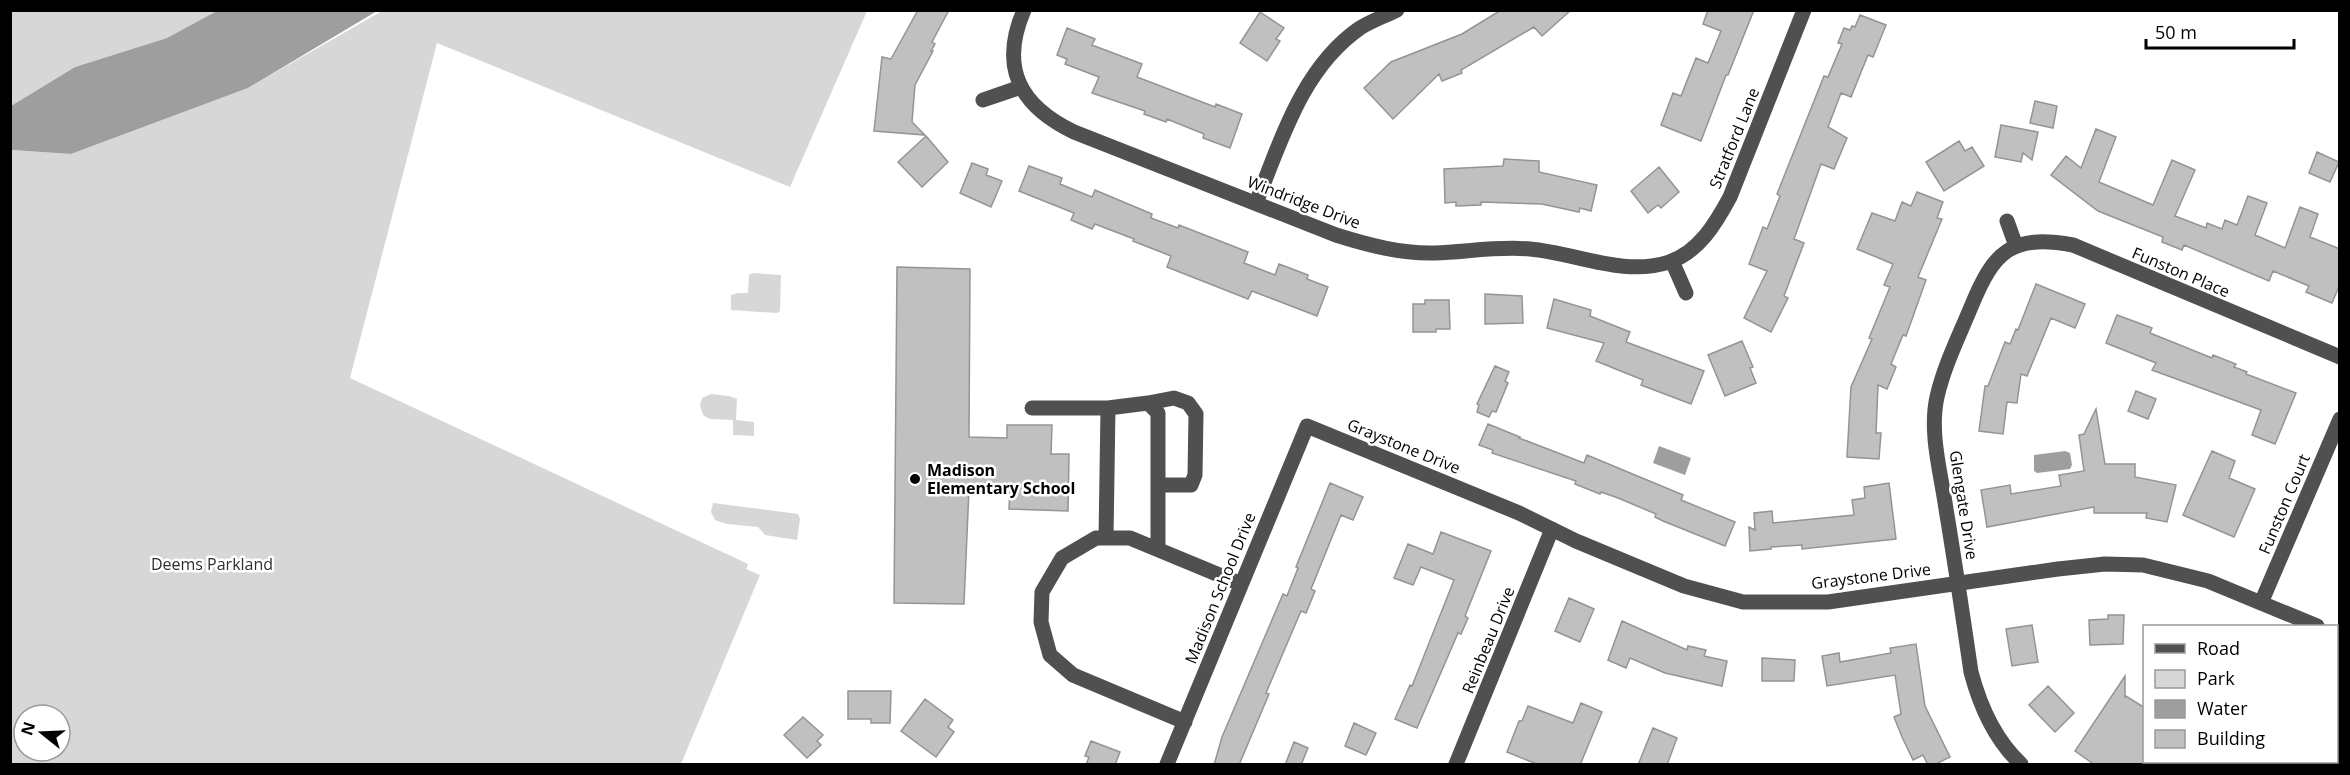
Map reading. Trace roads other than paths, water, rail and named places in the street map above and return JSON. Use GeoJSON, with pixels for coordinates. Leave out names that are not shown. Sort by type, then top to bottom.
{"type":"FeatureCollection","features":[{"type":"Feature","properties":{"kind":"street"},"geometry":{"type":"LineString","coordinates":[[983,100],[1021,87],[1015,70],[1013,54],[1015,37],[1024,10]]}},
{"type":"Feature","properties":{"kind":"street"},"geometry":{"type":"LineString","coordinates":[[1256,203],[1296,105],[1314,75],[1334,50],[1361,27],[1397,10]]}},
{"type":"Feature","properties":{"kind":"street","name":"Stratford Lane"},"geometry":{"type":"LineString","coordinates":[[1672,261],[1707,235],[1730,197],[1804,10]]}},
{"type":"Feature","properties":{"kind":"street","name":"Windridge Drive"},"geometry":{"type":"LineString","coordinates":[[1021,87],[1043,114],[1059,124],[1336,235],[1394,249],[1434,253],[1528,248],[1634,267],[1653,266],[1672,261]]}},
{"type":"Feature","properties":{"kind":"street"},"geometry":{"type":"LineString","coordinates":[[2007,221],[2011,249]]}},
{"type":"Feature","properties":{"kind":"street","name":"Funston Place"},"geometry":{"type":"LineString","coordinates":[[2011,249],[2040,241],[2073,245],[2340,357]]}},
{"type":"Feature","properties":{"kind":"street","name":"Glengate Drive"},"geometry":{"type":"LineString","coordinates":[[2011,249],[1992,265],[1982,280],[1943,374],[1937,398],[1936,441],[1971,672],[1978,697],[1998,737],[2022,765]]}},
{"type":"Feature","properties":{"kind":"street"},"geometry":{"type":"LineString","coordinates":[[1672,261],[1686,293]]}},
{"type":"Feature","properties":{"kind":"street"},"geometry":{"type":"LineString","coordinates":[[1032,408],[1108,408],[1174,398],[1188,403],[1196,414],[1195,475],[1191,485],[1158,485]]}},
{"type":"Feature","properties":{"kind":"street"},"geometry":{"type":"LineString","coordinates":[[1148,403],[1158,413],[1158,549]]}},
{"type":"Feature","properties":{"kind":"street"},"geometry":{"type":"LineString","coordinates":[[1106,538],[1108,408]]}},
{"type":"Feature","properties":{"kind":"street","name":"Funston Court"},"geometry":{"type":"LineString","coordinates":[[2261,603],[2340,418]]}},
{"type":"Feature","properties":{"kind":"street","name":"Graystone Drive"},"geometry":{"type":"LineString","coordinates":[[1307,426],[1519,513],[1683,586],[1743,602],[1828,602],[2105,564],[2143,565],[2208,581],[2312,625]]}},
{"type":"Feature","properties":{"kind":"street","name":"Madison School Drive"},"geometry":{"type":"LineString","coordinates":[[1167,765],[1307,426]]}},
{"type":"Feature","properties":{"kind":"street","name":"Reinbeau Drive"},"geometry":{"type":"LineString","coordinates":[[1456,765],[1552,529]]}},
{"type":"Feature","properties":{"kind":"street"},"geometry":{"type":"LineString","coordinates":[[1185,723],[1073,675],[1050,655],[1041,622],[1042,592],[1062,558],[1096,538],[1130,538],[1241,584]]}},
{"type":"Feature","properties":{"kind":"water"},"geometry":{"type":"Polygon","coordinates":[[[219,10],[377,11],[248,88],[71,154],[11,150],[11,106],[75,67],[167,38],[219,10]]]}},
{"type":"Feature","properties":{"kind":"water"},"geometry":{"type":"Polygon","coordinates":[[[1659,446],[1691,458],[1685,475],[1653,463],[1659,446]]]}},
{"type":"Feature","properties":{"kind":"water"},"geometry":{"type":"Polygon","coordinates":[[[2065,451],[2070,453],[2072,465],[2070,469],[2037,473],[2034,471],[2034,455],[2065,451]]]}},
{"type":"Feature","properties":{"kind":"place","name":"Madison Elementary School"},"geometry":{"type":"Point","coordinates":[915,479]}},
{"type":"Feature","properties":{"kind":"park label","name":"Deems Parkland"},"geometry":{"type":"Point","coordinates":[212,564]}}]}
